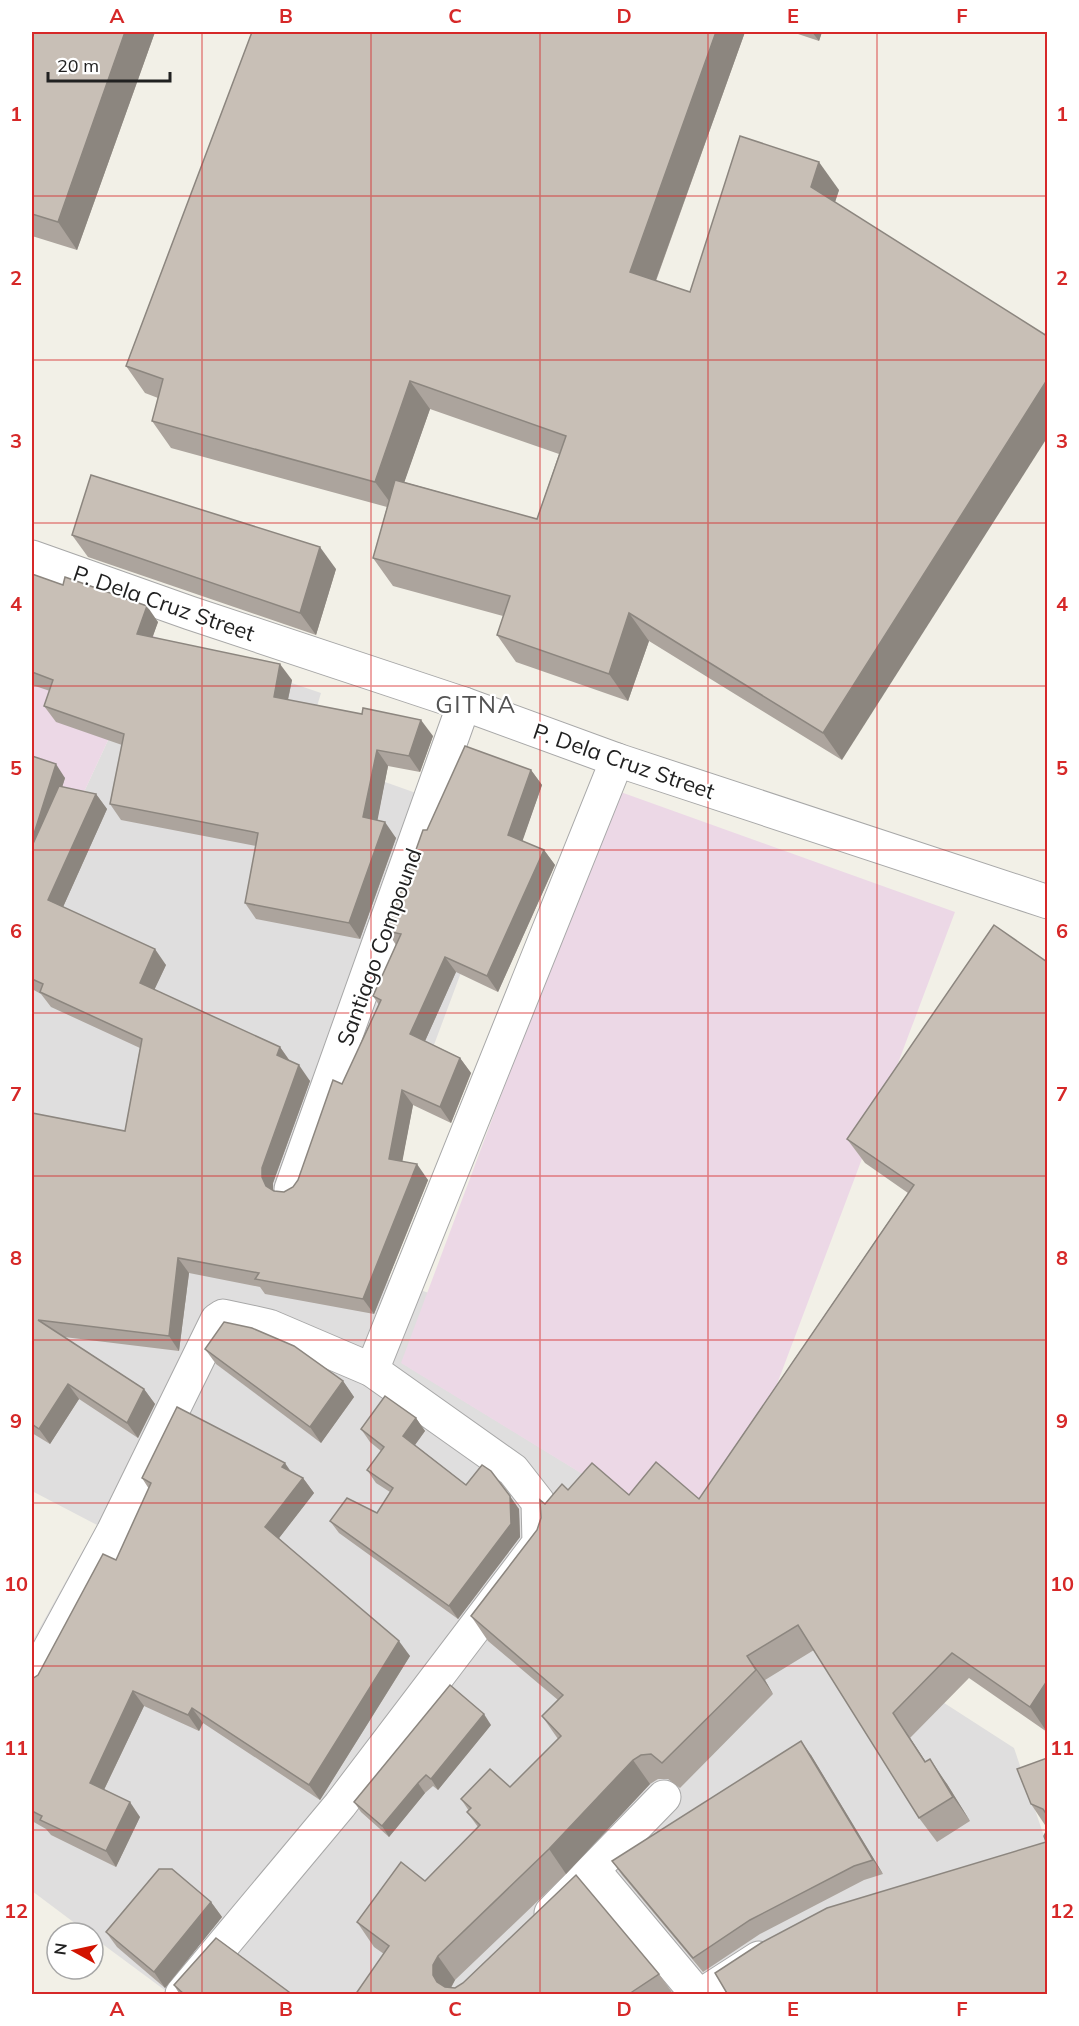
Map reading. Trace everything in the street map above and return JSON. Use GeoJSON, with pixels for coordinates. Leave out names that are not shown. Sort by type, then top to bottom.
{"type":"FeatureCollection","features":[{"type":"Feature","properties":{"kind":"street","name":"P. Dela Cruz Street"},"geometry":{"type":"LineString","coordinates":[[32,557],[190,613],[464,704],[617,760],[1047,902]]}},
{"type":"Feature","properties":{"kind":"street","name":"Santiago Compound"},"geometry":{"type":"LineString","coordinates":[[291,1189],[464,704]]}},
{"type":"Feature","properties":{"kind":"street"},"geometry":{"type":"LineString","coordinates":[[372,1370],[617,760]]}},
{"type":"Feature","properties":{"kind":"street"},"geometry":{"type":"LineString","coordinates":[[32,1681],[113,1532],[217,1320],[231,1316],[269,1326],[372,1370],[513,1470],[538,1502],[539,1543],[340,1804],[182,1995]]}},
{"type":"Feature","properties":{"kind":"street"},"geometry":{"type":"LineString","coordinates":[[530,1934],[664,1797]]}},
{"type":"Feature","properties":{"kind":"street"},"geometry":{"type":"LineString","coordinates":[[594,1870],[697,1995]]}},
{"type":"Feature","properties":{"kind":"street"},"geometry":{"type":"LineString","coordinates":[[703,1995],[789,1940]]}},
{"type":"Feature","properties":{"kind":"shaded area"},"geometry":{"type":"Polygon","coordinates":[[[32,581],[156,637],[32,904],[32,581]]]}},
{"type":"Feature","properties":{"kind":"shaded area"},"geometry":{"type":"Polygon","coordinates":[[[156,637],[321,693],[303,753],[515,828],[351,1267],[429,1293],[402,1363],[713,1554],[1014,1748],[1047,1845],[955,1994],[170,1994],[105,1946],[105,1921],[72,1921],[32,1891],[32,1642],[97,1525],[32,1491],[32,904],[156,637]]]}},
{"type":"Feature","properties":{"kind":"shaded area"},"geometry":{"type":"Polygon","coordinates":[[[615,790],[955,912],[713,1554],[401,1363],[615,790]]]}},
{"type":"Feature","properties":{"kind":"building"},"geometry":{"type":"Polygon","coordinates":[[[32,32],[125,32],[58,222],[32,214],[32,32]]]}},
{"type":"Feature","properties":{"kind":"building"},"geometry":{"type":"Polygon","coordinates":[[[252,32],[716,32],[630,272],[690,292],[740,136],[819,162],[811,187],[1047,336],[1047,380],[823,733],[629,613],[609,674],[497,635],[510,596],[373,558],[395,480],[537,519],[566,436],[410,381],[375,482],[152,421],[163,379],[126,366],[252,32]]]}},
{"type":"Feature","properties":{"kind":"building"},"geometry":{"type":"Polygon","coordinates":[[[91,475],[320,547],[300,613],[72,535],[91,475]]]}},
{"type":"Feature","properties":{"kind":"building"},"geometry":{"type":"Polygon","coordinates":[[[32,574],[63,585],[65,577],[147,606],[137,634],[280,664],[274,697],[362,714],[363,708],[421,720],[409,756],[377,750],[363,817],[385,822],[349,923],[245,903],[258,833],[110,804],[124,734],[44,706],[53,680],[32,672],[32,574]]]}},
{"type":"Feature","properties":{"kind":"building"},"geometry":{"type":"Polygon","coordinates":[[[465,746],[531,770],[508,835],[544,850],[487,976],[445,957],[410,1034],[460,1058],[440,1107],[402,1090],[389,1159],[417,1164],[363,1299],[255,1279],[259,1273],[178,1258],[169,1336],[38,1320],[144,1389],[127,1423],[68,1384],[39,1429],[32,1424],[32,1113],[125,1131],[142,1039],[40,992],[43,984],[32,979],[32,846],[59,786],[96,794],[48,900],[155,949],[140,983],[280,1047],[277,1055],[299,1065],[262,1168],[262,1177],[266,1186],[274,1191],[284,1192],[293,1187],[298,1180],[333,1080],[342,1084],[381,1000],[373,996],[401,934],[387,931],[423,830],[427,830],[465,746]]]}},
{"type":"Feature","properties":{"kind":"building"},"geometry":{"type":"Polygon","coordinates":[[[32,756],[56,764],[32,840],[32,756]]]}},
{"type":"Feature","properties":{"kind":"building"},"geometry":{"type":"Polygon","coordinates":[[[994,925],[1047,962],[1047,1681],[1030,1707],[952,1653],[893,1713],[925,1762],[930,1759],[953,1797],[919,1818],[798,1625],[747,1656],[756,1670],[662,1763],[651,1754],[641,1755],[633,1760],[549,1849],[438,1956],[433,1965],[433,1975],[437,1982],[445,1987],[455,1988],[463,1983],[576,1875],[659,1974],[632,1992],[633,1995],[355,1995],[389,1946],[357,1922],[401,1862],[425,1881],[480,1825],[467,1812],[471,1808],[461,1799],[490,1769],[510,1787],[561,1736],[542,1716],[563,1695],[471,1616],[537,1530],[541,1518],[540,1500],[545,1504],[562,1484],[568,1490],[592,1463],[629,1495],[656,1462],[699,1499],[914,1185],[847,1139],[994,925]]]}},
{"type":"Feature","properties":{"kind":"building"},"geometry":{"type":"Polygon","coordinates":[[[224,1322],[252,1328],[294,1346],[343,1381],[310,1427],[205,1349],[224,1322]]]}},
{"type":"Feature","properties":{"kind":"building"},"geometry":{"type":"Polygon","coordinates":[[[385,1396],[416,1418],[403,1436],[466,1485],[482,1465],[491,1471],[510,1496],[511,1524],[449,1606],[330,1521],[347,1498],[377,1513],[393,1488],[367,1470],[384,1447],[361,1429],[385,1396]]]}},
{"type":"Feature","properties":{"kind":"building"},"geometry":{"type":"Polygon","coordinates":[[[177,1407],[285,1463],[282,1467],[303,1478],[265,1527],[399,1641],[309,1785],[192,1708],[188,1715],[133,1691],[90,1783],[130,1802],[106,1851],[40,1820],[42,1816],[32,1811],[32,1679],[38,1675],[103,1554],[116,1560],[151,1483],[142,1478],[177,1407]]]}},
{"type":"Feature","properties":{"kind":"building"},"geometry":{"type":"Polygon","coordinates":[[[450,1685],[484,1714],[431,1779],[426,1775],[382,1826],[354,1802],[450,1685]]]}},
{"type":"Feature","properties":{"kind":"building"},"geometry":{"type":"Polygon","coordinates":[[[801,1741],[873,1860],[854,1866],[750,1920],[693,1958],[612,1861],[801,1741]]]}},
{"type":"Feature","properties":{"kind":"building"},"geometry":{"type":"Polygon","coordinates":[[[1047,1758],[1047,1815],[1043,1809],[1031,1804],[1017,1769],[1047,1758]]]}},
{"type":"Feature","properties":{"kind":"building"},"geometry":{"type":"Polygon","coordinates":[[[1047,1830],[1047,1995],[728,1995],[715,1973],[761,1943],[827,1908],[1046,1842],[1044,1836],[1047,1830]]]}},
{"type":"Feature","properties":{"kind":"building"},"geometry":{"type":"Polygon","coordinates":[[[159,1869],[172,1869],[211,1902],[154,1972],[106,1932],[159,1869]]]}},
{"type":"Feature","properties":{"kind":"building"},"geometry":{"type":"Polygon","coordinates":[[[216,1938],[293,1995],[185,1995],[174,1985],[216,1938]]]}},
{"type":"Feature","properties":{"kind":"district","name":"GITNA"},"geometry":{"type":"Point","coordinates":[476,704]}}]}
